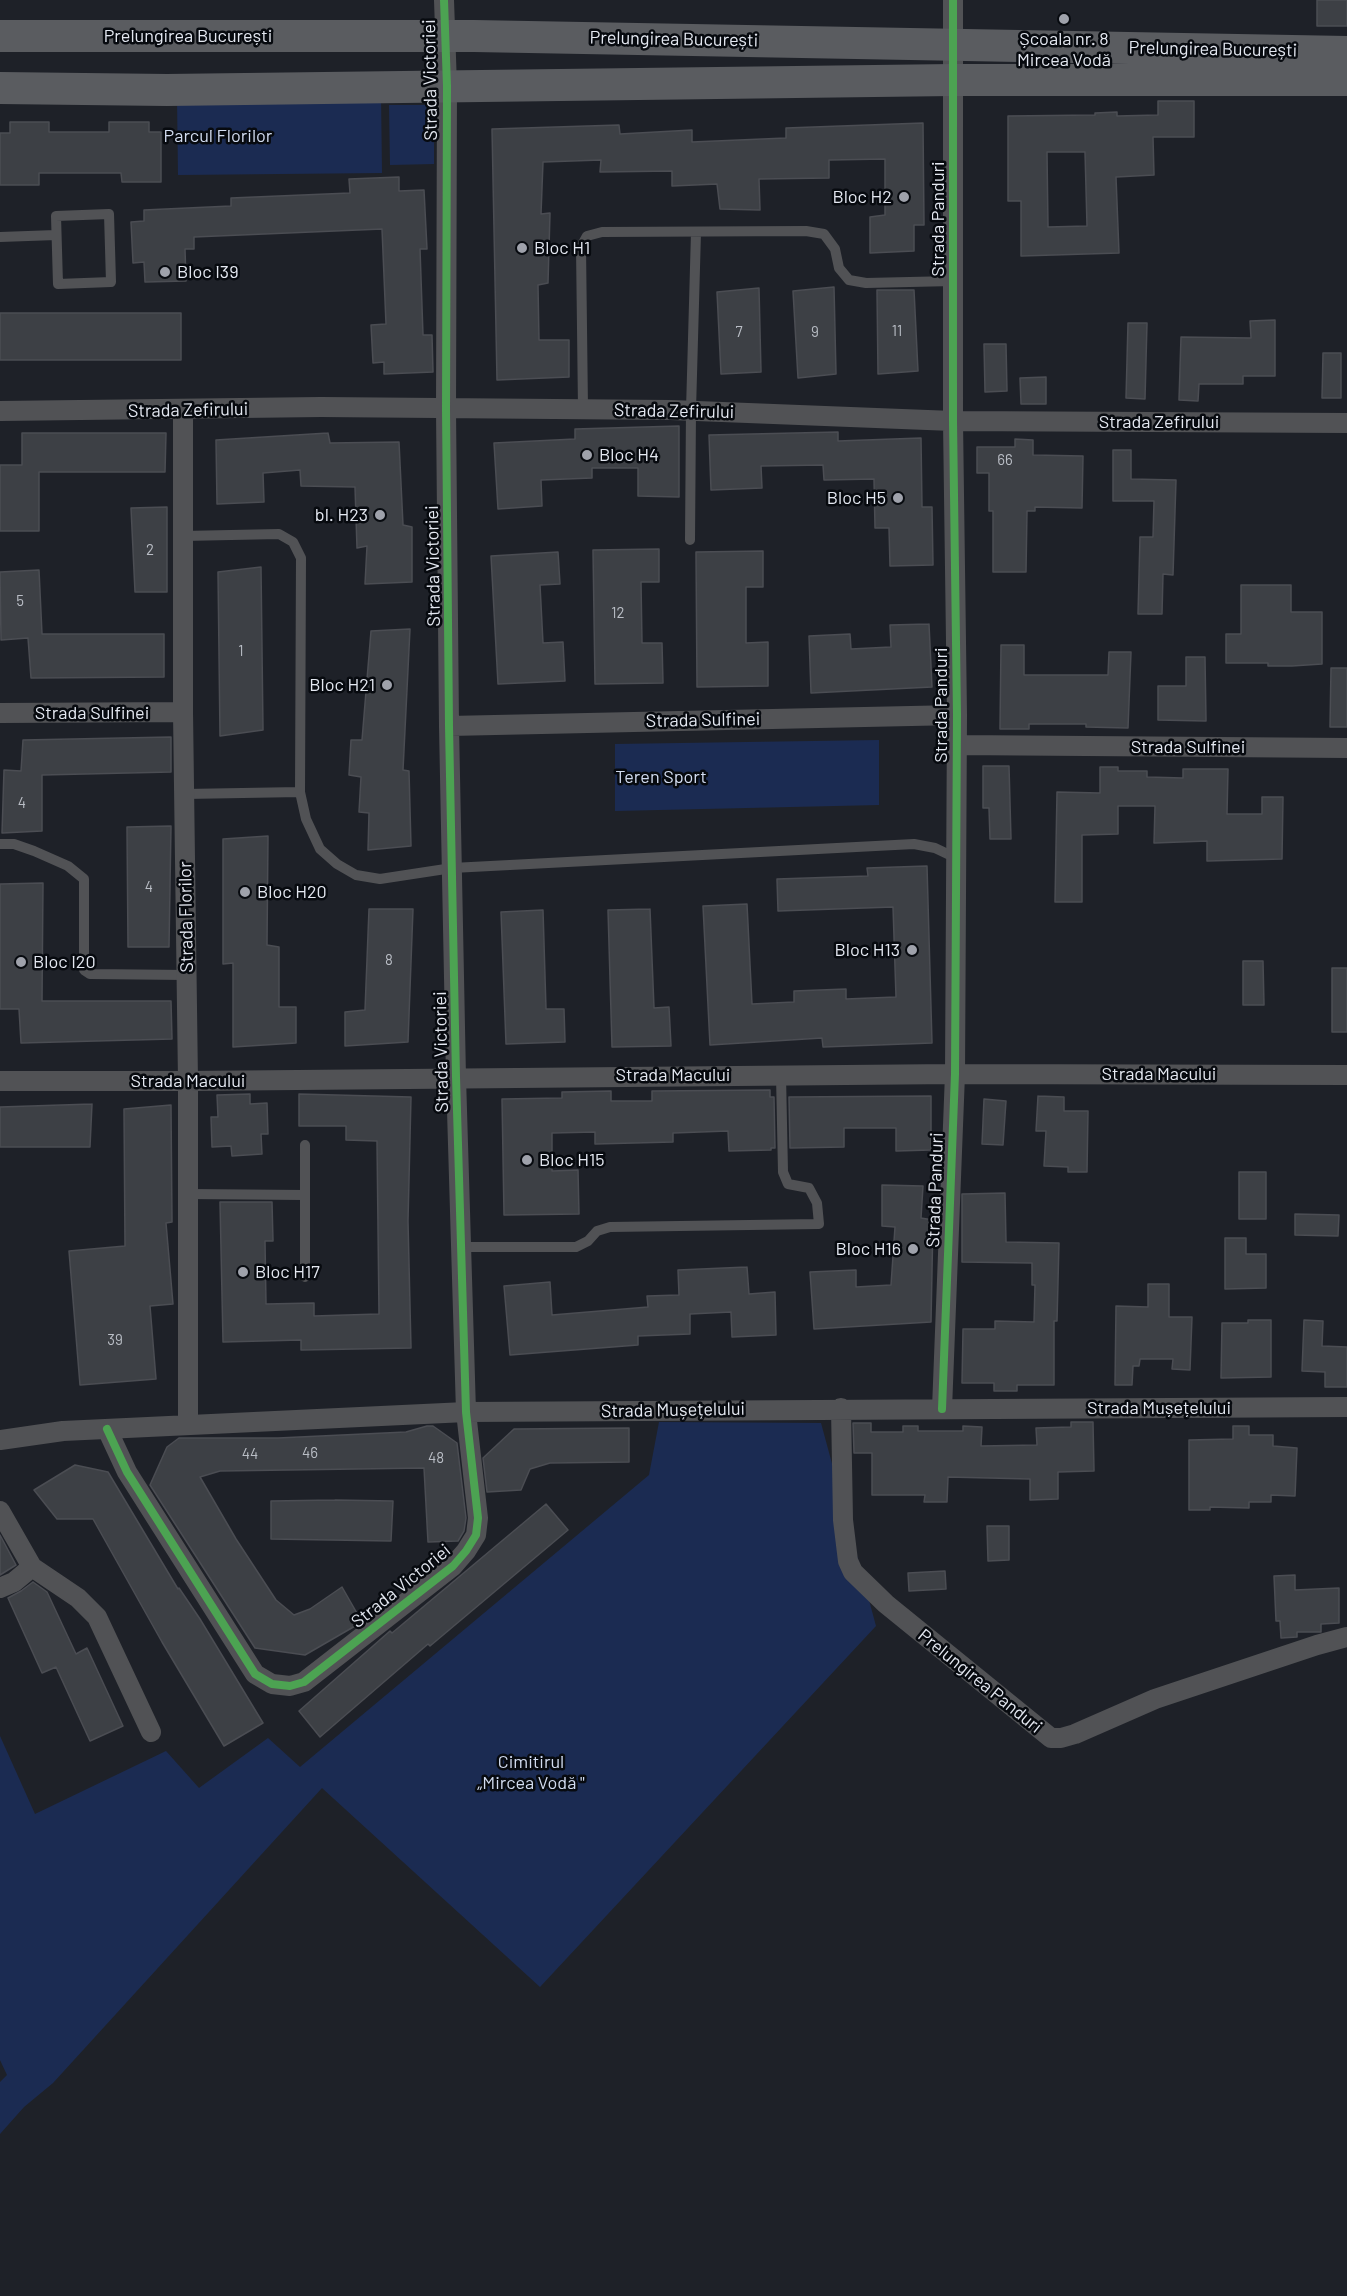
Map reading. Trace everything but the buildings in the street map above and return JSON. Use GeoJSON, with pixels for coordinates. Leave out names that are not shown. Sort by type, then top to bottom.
{"type":"FeatureCollection","features":[{"type":"Feature","properties":{"kind":"main road","name":"Prelungirea București"},"geometry":{"type":"LineString","coordinates":[[0,36],[445,35],[1347,52]]}},
{"type":"Feature","properties":{"kind":"main road","name":"Prelungirea București"},"geometry":{"type":"LineString","coordinates":[[0,88],[167,90],[953,80],[1347,80]]}},
{"type":"Feature","properties":{"kind":"street","name":"Strada Victoriei"},"geometry":{"type":"LineString","coordinates":[[107,1429],[127,1472],[255,1674],[272,1683],[290,1686],[304,1682],[453,1566],[476,1535],[478,1518],[466,1412],[456,1077],[446,409],[447,86],[444,0]]}},
{"type":"Feature","properties":{"kind":"street","name":"Strada Panduri"},"geometry":{"type":"LineString","coordinates":[[942,1409],[955,1074],[957,715],[953,421],[953,0]]}},
{"type":"Feature","properties":{"kind":"street","name":"Strada Zefirului"},"geometry":{"type":"LineString","coordinates":[[0,411],[321,407],[583,409],[691,410],[953,421],[1347,423]]}},
{"type":"Feature","properties":{"kind":"street","name":"Strada Florilor"},"geometry":{"type":"LineString","coordinates":[[183,410],[188,1424]]}},
{"type":"Feature","properties":{"kind":"street","name":"Strada Sulfinei"},"geometry":{"type":"LineString","coordinates":[[0,713],[183,712]]}},
{"type":"Feature","properties":{"kind":"street","name":"Strada Sulfinei"},"geometry":{"type":"LineString","coordinates":[[450,726],[957,715]]}},
{"type":"Feature","properties":{"kind":"street","name":"Strada Sulfinei"},"geometry":{"type":"LineString","coordinates":[[957,745],[1347,748]]}},
{"type":"Feature","properties":{"kind":"street","name":"Strada Macului"},"geometry":{"type":"LineString","coordinates":[[0,1081],[955,1074],[1347,1075]]}},
{"type":"Feature","properties":{"kind":"street","name":"Strada Mușețelului"},"geometry":{"type":"LineString","coordinates":[[0,1440],[63,1431],[466,1412],[841,1408],[1347,1407]]}},
{"type":"Feature","properties":{"kind":"street","name":"Prelungirea Panduri"},"geometry":{"type":"LineString","coordinates":[[841,1408],[843,1520],[848,1561],[853,1572],[886,1604],[1050,1738],[1075,1734],[1155,1699],[1347,1637]]}},
{"type":"Feature","properties":{"kind":"street"},"geometry":{"type":"LineString","coordinates":[[0,1511],[32,1566],[78,1598],[97,1617],[151,1732]]}},
{"type":"Feature","properties":{"kind":"street"},"geometry":{"type":"LineString","coordinates":[[0,1588],[14,1582],[32,1566]]}},
{"type":"Feature","properties":{"kind":"lane"},"geometry":{"type":"LineString","coordinates":[[109,214],[111,282],[58,284],[56,235],[56,216],[109,214]]}},
{"type":"Feature","properties":{"kind":"lane"},"geometry":{"type":"LineString","coordinates":[[690,540],[696,231]]}},
{"type":"Feature","properties":{"kind":"lane"},"geometry":{"type":"LineString","coordinates":[[583,409],[581,247],[587,236],[602,232],[806,231],[824,234],[835,249],[838,268],[849,280],[866,283],[953,281]]}},
{"type":"Feature","properties":{"kind":"lane"},"geometry":{"type":"LineString","coordinates":[[0,237],[56,235]]}},
{"type":"Feature","properties":{"kind":"lane"},"geometry":{"type":"LineString","coordinates":[[183,536],[279,534],[293,542],[301,558],[300,792],[306,819],[320,849],[337,864],[356,875],[380,879],[452,868],[914,844],[935,848],[956,858]]}},
{"type":"Feature","properties":{"kind":"lane"},"geometry":{"type":"LineString","coordinates":[[185,794],[300,792]]}},
{"type":"Feature","properties":{"kind":"lane"},"geometry":{"type":"LineString","coordinates":[[0,844],[14,844],[34,851],[68,866],[84,879],[84,970],[90,974],[187,975]]}},
{"type":"Feature","properties":{"kind":"lane"},"geometry":{"type":"LineString","coordinates":[[461,1247],[576,1247],[588,1241],[597,1231],[610,1227],[819,1224],[817,1203],[809,1188],[788,1184],[783,1172],[781,1075]]}},
{"type":"Feature","properties":{"kind":"lane"},"geometry":{"type":"LineString","coordinates":[[305,1145],[305,1277]]}},
{"type":"Feature","properties":{"kind":"lane"},"geometry":{"type":"LineString","coordinates":[[188,1194],[304,1195]]}},
{"type":"Feature","properties":{"kind":"green space","name":"Parcul Florilor"},"geometry":{"type":"Polygon","coordinates":[[[381,95],[382,173],[178,175],[177,97],[381,95]]]}},
{"type":"Feature","properties":{"kind":"green space"},"geometry":{"type":"Polygon","coordinates":[[[389,105],[434,105],[434,164],[390,165],[389,105]]]}},
{"type":"Feature","properties":{"kind":"green space","name":"Teren Sport"},"geometry":{"type":"Polygon","coordinates":[[[879,740],[879,805],[615,811],[615,744],[879,740]]]}},
{"type":"Feature","properties":{"kind":"green space","name":"Cimitirul „Mircea Vodă \""},"geometry":{"type":"Polygon","coordinates":[[[659,1422],[821,1423],[876,1626],[540,1987],[322,1788],[53,2083],[24,2107],[0,2134],[0,2082],[7,2075],[0,2060],[0,1736],[35,1814],[166,1751],[199,1788],[268,1738],[300,1767],[649,1475],[659,1422]]]}},
{"type":"Feature","properties":{"kind":"cycle path"},"geometry":{"type":"LineString","coordinates":[[107,1429],[127,1472],[255,1674],[272,1684],[290,1686],[304,1682],[453,1566],[476,1535],[478,1518],[466,1412],[456,1077],[449,726],[446,409],[447,86],[444,0]]}},
{"type":"Feature","properties":{"kind":"cycle path"},"geometry":{"type":"LineString","coordinates":[[942,1409],[955,1074],[957,715],[953,421],[953,0]]}},
{"type":"Feature","properties":{"kind":"place","name":"Școala nr. 8 Mircea Vodă"},"geometry":{"type":"Point","coordinates":[1064,19]}},
{"type":"Feature","properties":{"kind":"place","name":"Bloc H2"},"geometry":{"type":"Point","coordinates":[904,197]}},
{"type":"Feature","properties":{"kind":"place","name":"Bloc H1"},"geometry":{"type":"Point","coordinates":[522,248]}},
{"type":"Feature","properties":{"kind":"place","name":"Bloc I39"},"geometry":{"type":"Point","coordinates":[165,272]}},
{"type":"Feature","properties":{"kind":"place","name":"Bloc H4"},"geometry":{"type":"Point","coordinates":[587,455]}},
{"type":"Feature","properties":{"kind":"place","name":"Bloc H5"},"geometry":{"type":"Point","coordinates":[898,498]}},
{"type":"Feature","properties":{"kind":"place","name":"bl. H23"},"geometry":{"type":"Point","coordinates":[380,515]}},
{"type":"Feature","properties":{"kind":"place","name":"Bloc H21"},"geometry":{"type":"Point","coordinates":[387,685]}},
{"type":"Feature","properties":{"kind":"place","name":"Bloc H20"},"geometry":{"type":"Point","coordinates":[245,892]}},
{"type":"Feature","properties":{"kind":"place","name":"Bloc H13"},"geometry":{"type":"Point","coordinates":[912,950]}},
{"type":"Feature","properties":{"kind":"place","name":"Bloc I20"},"geometry":{"type":"Point","coordinates":[21,962]}},
{"type":"Feature","properties":{"kind":"place","name":"Bloc H15"},"geometry":{"type":"Point","coordinates":[527,1160]}},
{"type":"Feature","properties":{"kind":"place","name":"Bloc H16"},"geometry":{"type":"Point","coordinates":[913,1249]}},
{"type":"Feature","properties":{"kind":"place","name":"Bloc H17"},"geometry":{"type":"Point","coordinates":[243,1272]}}]}
